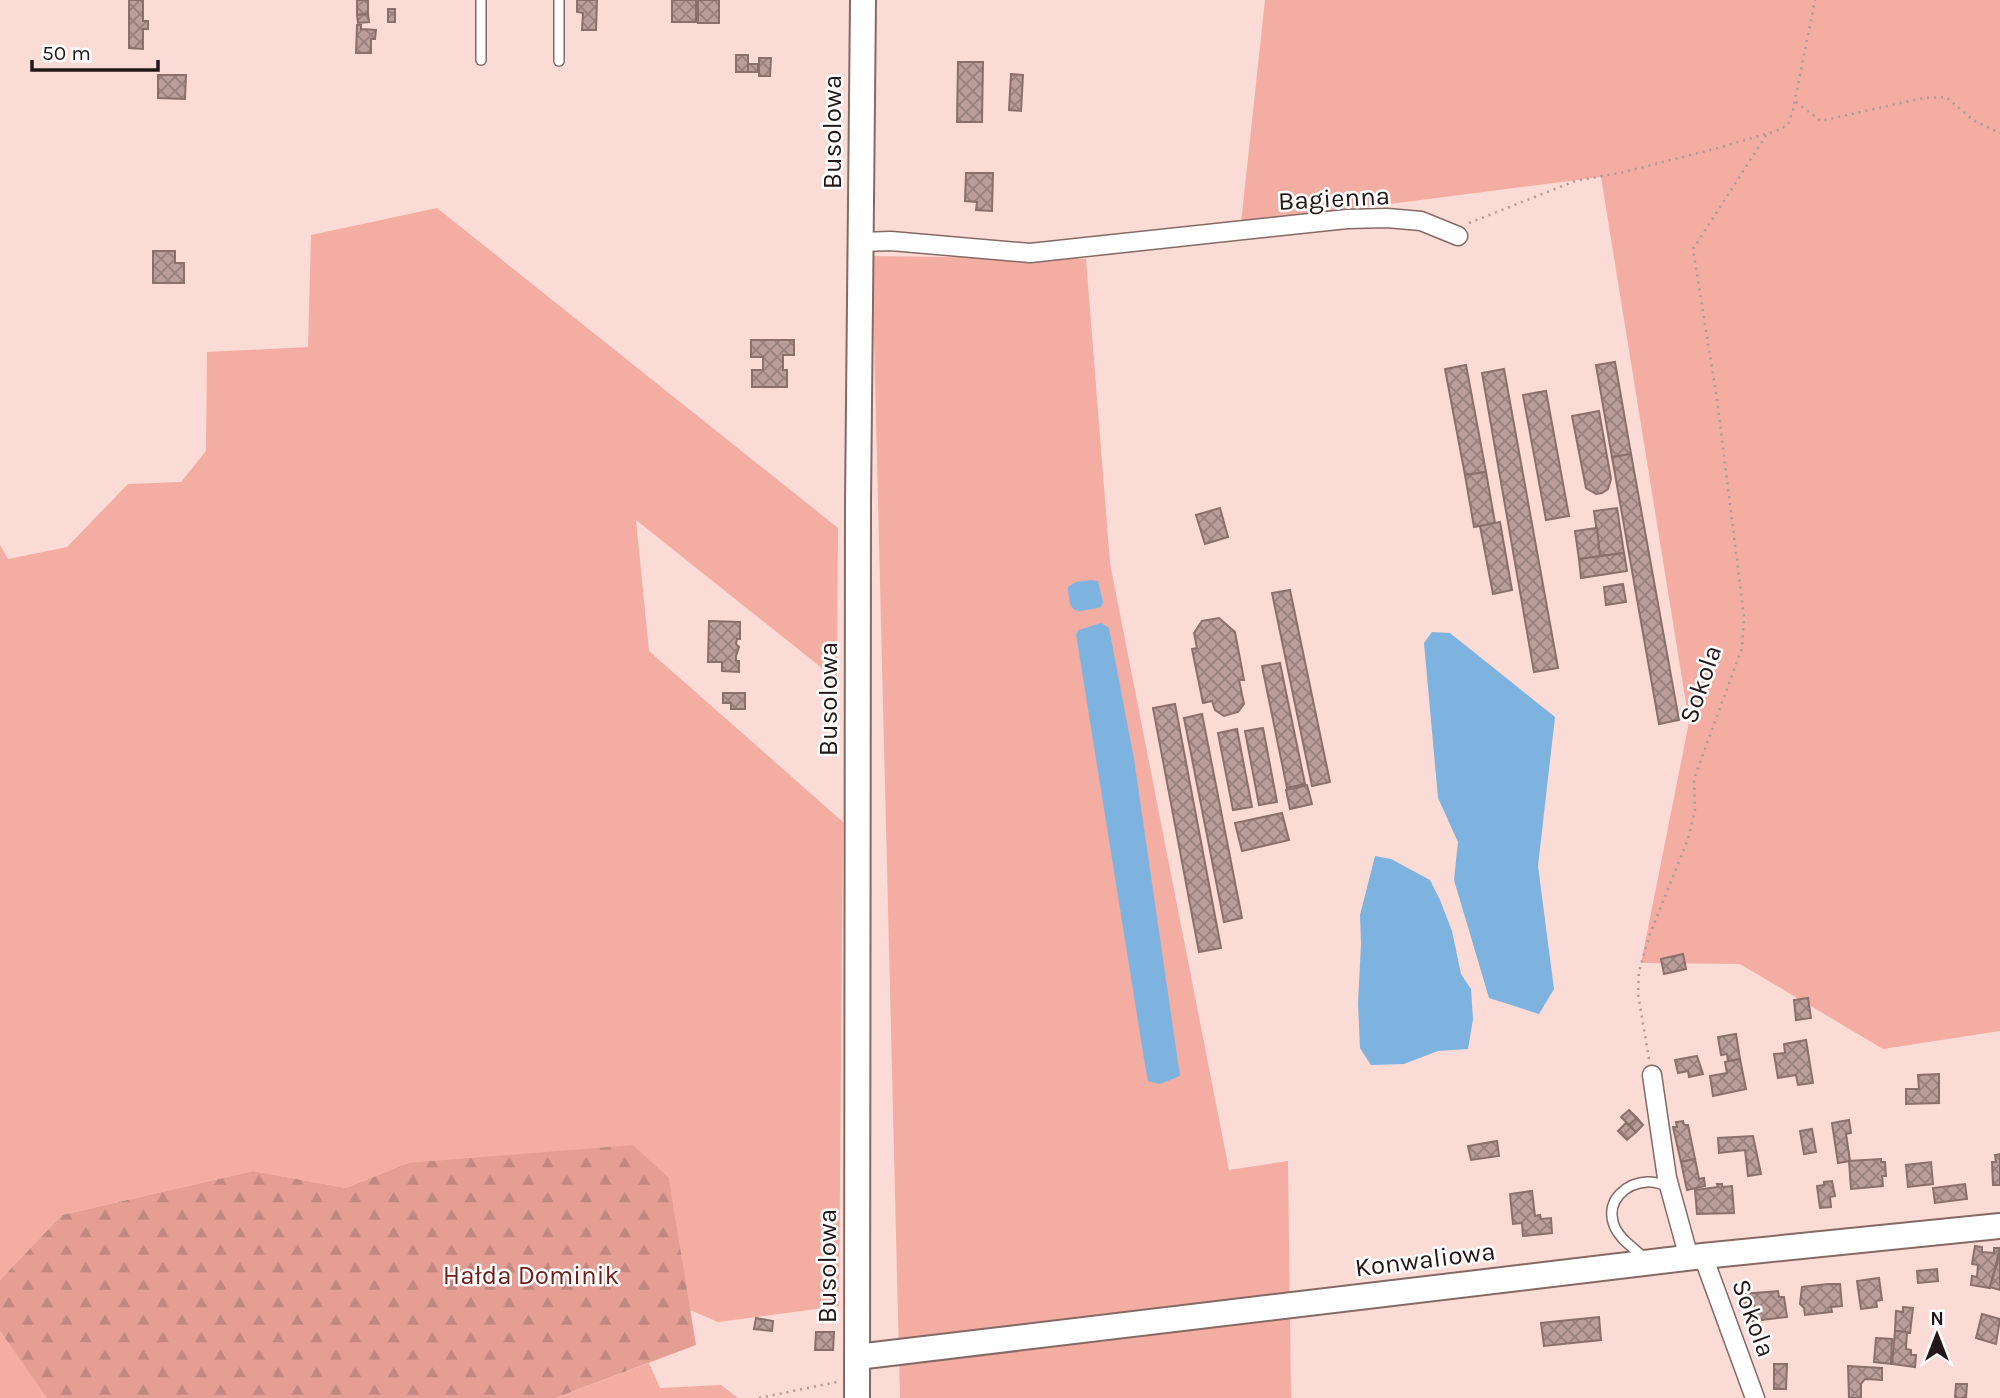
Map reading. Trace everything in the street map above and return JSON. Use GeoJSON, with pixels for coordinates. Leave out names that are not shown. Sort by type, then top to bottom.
{"type":"FeatureCollection","features":[{"type":"Feature","properties":{"kind":"street","name":"Busolowa"},"geometry":{"type":"LineString","coordinates":[[857,1378],[858,502],[863,0]]}},
{"type":"Feature","properties":{"kind":"street","name":"Bagienna"},"geometry":{"type":"LineString","coordinates":[[862,242],[891,241],[1030,253],[1347,219],[1387,218],[1421,222],[1458,236]]}},
{"type":"Feature","properties":{"kind":"street","name":"Sokola"},"geometry":{"type":"LineString","coordinates":[[1652,1075],[1669,1186],[1755,1398]]}},
{"type":"Feature","properties":{"kind":"street","name":"Konwaliowa"},"geometry":{"type":"LineString","coordinates":[[857,1378],[1650,1263],[2000,1226]]}},
{"type":"Feature","properties":{"kind":"lane"},"geometry":{"type":"LineString","coordinates":[[481,0],[481,60]]}},
{"type":"Feature","properties":{"kind":"lane"},"geometry":{"type":"LineString","coordinates":[[559,0],[559,61]]}},
{"type":"Feature","properties":{"kind":"lane"},"geometry":{"type":"LineString","coordinates":[[1650,1263],[1621,1237],[1613,1223],[1612,1209],[1616,1197],[1629,1186],[1648,1181],[1669,1186]]}},
{"type":"Feature","properties":{"kind":"path"},"geometry":{"type":"LineString","coordinates":[[1458,236],[1470,222],[1575,181],[1624,172],[1767,134],[1788,125],[1815,0]]}},
{"type":"Feature","properties":{"kind":"path"},"geometry":{"type":"LineString","coordinates":[[1795,102],[1822,121],[1923,98],[1946,97],[1973,120],[2000,133]]}},
{"type":"Feature","properties":{"kind":"path","name":"Sokola"},"geometry":{"type":"LineString","coordinates":[[1652,1075],[1638,994],[1639,971],[1650,933],[1688,839],[1695,810],[1694,779],[1742,648],[1744,617],[1717,399],[1693,249],[1767,134]]}},
{"type":"Feature","properties":{"kind":"path"},"geometry":{"type":"LineString","coordinates":[[759,1398],[857,1378]]}},
{"type":"Feature","properties":{"kind":"shaded area"},"geometry":{"type":"Polygon","coordinates":[[[1265,0],[2000,0],[2000,1031],[1883,1049],[1740,964],[1641,963],[1689,722],[1601,177],[1241,223],[1265,0]]]}},
{"type":"Feature","properties":{"kind":"shaded area"},"geometry":{"type":"Polygon","coordinates":[[[437,208],[838,528],[837,680],[636,520],[649,651],[843,822],[839,1306],[718,1322],[690,1310],[669,1178],[408,1163],[346,1188],[253,1171],[62,1215],[0,1280],[0,545],[8,559],[67,547],[128,484],[181,482],[206,451],[207,352],[308,347],[311,235],[437,208]]]}},
{"type":"Feature","properties":{"kind":"shaded area"},"geometry":{"type":"Polygon","coordinates":[[[872,256],[1086,259],[1110,563],[1229,1170],[1288,1161],[1291,1398],[900,1398],[872,256]]]}},
{"type":"Feature","properties":{"kind":"shaded area"},"geometry":{"type":"Polygon","coordinates":[[[0,1331],[44,1393],[47,1398],[0,1398],[0,1331]]]}},
{"type":"Feature","properties":{"kind":"shaded area"},"geometry":{"type":"Polygon","coordinates":[[[649,1363],[660,1388],[721,1385],[738,1398],[555,1398],[649,1363]]]}},
{"type":"Feature","properties":{"kind":"green space","name":"Hałda Dominik"},"geometry":{"type":"Polygon","coordinates":[[[633,1145],[669,1178],[696,1345],[555,1398],[47,1398],[0,1331],[0,1280],[62,1215],[253,1171],[346,1188],[408,1163],[633,1145]]]}},
{"type":"Feature","properties":{"kind":"water"},"geometry":{"type":"Polygon","coordinates":[[[1098,581],[1103,602],[1101,607],[1076,610],[1070,603],[1068,587],[1076,582],[1098,581]]]}},
{"type":"Feature","properties":{"kind":"water"},"geometry":{"type":"Polygon","coordinates":[[[1101,623],[1109,628],[1134,759],[1180,1076],[1160,1084],[1148,1081],[1145,1065],[1076,634],[1079,630],[1101,623]]]}},
{"type":"Feature","properties":{"kind":"water"},"geometry":{"type":"Polygon","coordinates":[[[1432,632],[1450,633],[1555,717],[1538,866],[1554,989],[1539,1014],[1489,998],[1454,880],[1458,842],[1438,798],[1424,643],[1432,632]]]}},
{"type":"Feature","properties":{"kind":"water"},"geometry":{"type":"Polygon","coordinates":[[[1375,856],[1391,859],[1430,880],[1440,900],[1452,931],[1461,974],[1471,989],[1473,1019],[1468,1049],[1438,1051],[1404,1064],[1371,1065],[1360,1048],[1360,915],[1375,856]]]}},
{"type":"Feature","properties":{"kind":"building"},"geometry":{"type":"Polygon","coordinates":[[[129,0],[143,0],[143,21],[148,21],[148,29],[143,29],[143,49],[129,48],[129,0]]]}},
{"type":"Feature","properties":{"kind":"building"},"geometry":{"type":"Polygon","coordinates":[[[357,0],[368,0],[368,14],[357,15],[357,0]]]}},
{"type":"Feature","properties":{"kind":"building"},"geometry":{"type":"Polygon","coordinates":[[[577,0],[597,0],[596,30],[582,30],[583,13],[577,12],[577,0]]]}},
{"type":"Feature","properties":{"kind":"building"},"geometry":{"type":"Polygon","coordinates":[[[672,0],[696,0],[696,22],[672,22],[672,0]]]}},
{"type":"Feature","properties":{"kind":"building"},"geometry":{"type":"Polygon","coordinates":[[[698,0],[719,0],[719,23],[698,23],[698,0]]]}},
{"type":"Feature","properties":{"kind":"building"},"geometry":{"type":"Polygon","coordinates":[[[388,9],[395,9],[395,22],[388,22],[388,9]]]}},
{"type":"Feature","properties":{"kind":"building"},"geometry":{"type":"Polygon","coordinates":[[[368,14],[369,22],[358,23],[357,15],[368,14]]]}},
{"type":"Feature","properties":{"kind":"building"},"geometry":{"type":"Polygon","coordinates":[[[357,25],[361,25],[361,29],[376,30],[375,39],[371,39],[371,53],[356,53],[357,25]]]}},
{"type":"Feature","properties":{"kind":"building"},"geometry":{"type":"Polygon","coordinates":[[[736,55],[748,55],[748,72],[736,72],[736,55]]]}},
{"type":"Feature","properties":{"kind":"building"},"geometry":{"type":"Polygon","coordinates":[[[759,58],[771,58],[770,76],[759,76],[759,58]]]}},
{"type":"Feature","properties":{"kind":"building"},"geometry":{"type":"Polygon","coordinates":[[[958,62],[983,62],[982,122],[957,122],[958,62]]]}},
{"type":"Feature","properties":{"kind":"building"},"geometry":{"type":"Polygon","coordinates":[[[748,64],[758,64],[758,72],[748,72],[748,64]]]}},
{"type":"Feature","properties":{"kind":"building"},"geometry":{"type":"Polygon","coordinates":[[[1011,74],[1023,75],[1021,111],[1009,110],[1011,74]]]}},
{"type":"Feature","properties":{"kind":"building"},"geometry":{"type":"Polygon","coordinates":[[[158,75],[186,75],[185,99],[158,98],[158,75]]]}},
{"type":"Feature","properties":{"kind":"building"},"geometry":{"type":"Polygon","coordinates":[[[966,173],[993,173],[992,211],[976,210],[977,202],[965,201],[966,173]]]}},
{"type":"Feature","properties":{"kind":"building"},"geometry":{"type":"Polygon","coordinates":[[[153,251],[175,251],[175,263],[184,263],[184,283],[153,283],[153,251]]]}},
{"type":"Feature","properties":{"kind":"building"},"geometry":{"type":"Polygon","coordinates":[[[751,340],[794,340],[794,355],[783,355],[783,370],[787,370],[787,387],[752,387],[752,370],[763,370],[763,357],[751,357],[751,340]]]}},
{"type":"Feature","properties":{"kind":"building"},"geometry":{"type":"Polygon","coordinates":[[[1615,362],[1631,454],[1612,457],[1596,365],[1615,362]]]}},
{"type":"Feature","properties":{"kind":"building"},"geometry":{"type":"Polygon","coordinates":[[[1466,365],[1486,472],[1465,475],[1445,369],[1466,365]]]}},
{"type":"Feature","properties":{"kind":"building"},"geometry":{"type":"Polygon","coordinates":[[[1504,369],[1558,668],[1534,672],[1482,373],[1504,369]]]}},
{"type":"Feature","properties":{"kind":"building"},"geometry":{"type":"Polygon","coordinates":[[[1546,391],[1569,516],[1546,520],[1523,395],[1546,391]]]}},
{"type":"Feature","properties":{"kind":"building"},"geometry":{"type":"Polygon","coordinates":[[[1599,411],[1611,479],[1608,489],[1596,494],[1586,488],[1572,416],[1599,411]]]}},
{"type":"Feature","properties":{"kind":"building"},"geometry":{"type":"Polygon","coordinates":[[[1631,454],[1679,720],[1659,724],[1612,457],[1631,454]]]}},
{"type":"Feature","properties":{"kind":"building"},"geometry":{"type":"Polygon","coordinates":[[[1486,472],[1495,523],[1474,527],[1465,475],[1486,472]]]}},
{"type":"Feature","properties":{"kind":"building"},"geometry":{"type":"Polygon","coordinates":[[[1220,508],[1228,537],[1205,544],[1196,515],[1220,508]]]}},
{"type":"Feature","properties":{"kind":"building"},"geometry":{"type":"Polygon","coordinates":[[[1617,508],[1624,553],[1600,556],[1594,511],[1617,508]]]}},
{"type":"Feature","properties":{"kind":"building"},"geometry":{"type":"Polygon","coordinates":[[[1500,522],[1512,590],[1493,594],[1480,526],[1500,522]]]}},
{"type":"Feature","properties":{"kind":"building"},"geometry":{"type":"Polygon","coordinates":[[[1597,528],[1600,556],[1579,559],[1575,531],[1597,528]]]}},
{"type":"Feature","properties":{"kind":"building"},"geometry":{"type":"Polygon","coordinates":[[[1624,553],[1627,571],[1581,578],[1579,559],[1624,553]]]}},
{"type":"Feature","properties":{"kind":"building"},"geometry":{"type":"Polygon","coordinates":[[[1623,584],[1626,602],[1606,605],[1604,587],[1623,584]]]}},
{"type":"Feature","properties":{"kind":"building"},"geometry":{"type":"Polygon","coordinates":[[[1290,590],[1330,782],[1312,786],[1272,593],[1290,590]]]}},
{"type":"Feature","properties":{"kind":"building"},"geometry":{"type":"Polygon","coordinates":[[[1219,618],[1235,632],[1244,680],[1239,680],[1244,704],[1238,712],[1224,716],[1215,710],[1212,701],[1203,703],[1192,649],[1197,648],[1194,633],[1202,621],[1219,618]]]}},
{"type":"Feature","properties":{"kind":"building"},"geometry":{"type":"Polygon","coordinates":[[[709,621],[740,622],[740,639],[737,639],[736,644],[739,647],[736,661],[739,661],[739,672],[722,671],[722,662],[708,662],[709,621]]]}},
{"type":"Feature","properties":{"kind":"building"},"geometry":{"type":"Polygon","coordinates":[[[1280,663],[1305,784],[1287,788],[1262,666],[1280,663]]]}},
{"type":"Feature","properties":{"kind":"building"},"geometry":{"type":"Polygon","coordinates":[[[723,693],[745,693],[745,709],[731,709],[731,703],[723,703],[723,693]]]}},
{"type":"Feature","properties":{"kind":"building"},"geometry":{"type":"Polygon","coordinates":[[[1175,704],[1221,948],[1199,952],[1153,708],[1175,704]]]}},
{"type":"Feature","properties":{"kind":"building"},"geometry":{"type":"Polygon","coordinates":[[[1202,714],[1242,918],[1224,922],[1184,718],[1202,714]]]}},
{"type":"Feature","properties":{"kind":"building"},"geometry":{"type":"Polygon","coordinates":[[[1263,728],[1277,802],[1259,805],[1245,731],[1263,728]]]}},
{"type":"Feature","properties":{"kind":"building"},"geometry":{"type":"Polygon","coordinates":[[[1237,729],[1252,807],[1233,810],[1218,733],[1237,729]]]}},
{"type":"Feature","properties":{"kind":"building"},"geometry":{"type":"Polygon","coordinates":[[[1307,785],[1312,804],[1290,809],[1286,790],[1307,785]]]}},
{"type":"Feature","properties":{"kind":"building"},"geometry":{"type":"Polygon","coordinates":[[[1282,813],[1289,840],[1242,851],[1235,823],[1282,813]]]}},
{"type":"Feature","properties":{"kind":"building"},"geometry":{"type":"Polygon","coordinates":[[[1683,954],[1686,969],[1664,974],[1661,959],[1683,954]]]}},
{"type":"Feature","properties":{"kind":"building"},"geometry":{"type":"Polygon","coordinates":[[[1808,998],[1811,1018],[1796,1020],[1794,1000],[1808,998]]]}},
{"type":"Feature","properties":{"kind":"building"},"geometry":{"type":"Polygon","coordinates":[[[1736,1034],[1740,1059],[1728,1061],[1727,1054],[1721,1055],[1718,1037],[1736,1034]]]}},
{"type":"Feature","properties":{"kind":"building"},"geometry":{"type":"Polygon","coordinates":[[[1806,1040],[1813,1083],[1798,1085],[1796,1075],[1778,1078],[1774,1054],[1785,1053],[1784,1044],[1806,1040]]]}},
{"type":"Feature","properties":{"kind":"building"},"geometry":{"type":"Polygon","coordinates":[[[1697,1056],[1703,1074],[1689,1077],[1688,1071],[1678,1073],[1675,1060],[1697,1056]]]}},
{"type":"Feature","properties":{"kind":"building"},"geometry":{"type":"Polygon","coordinates":[[[1740,1059],[1746,1089],[1713,1096],[1710,1076],[1727,1073],[1725,1062],[1740,1059]]]}},
{"type":"Feature","properties":{"kind":"building"},"geometry":{"type":"Polygon","coordinates":[[[1939,1074],[1939,1103],[1906,1104],[1906,1089],[1919,1089],[1918,1075],[1939,1074]]]}},
{"type":"Feature","properties":{"kind":"building"},"geometry":{"type":"Polygon","coordinates":[[[1629,1110],[1637,1118],[1629,1125],[1621,1117],[1629,1110]]]}},
{"type":"Feature","properties":{"kind":"building"},"geometry":{"type":"Polygon","coordinates":[[[1637,1118],[1643,1125],[1636,1132],[1629,1125],[1637,1118]]]}},
{"type":"Feature","properties":{"kind":"building"},"geometry":{"type":"Polygon","coordinates":[[[1849,1120],[1851,1133],[1846,1134],[1850,1161],[1838,1163],[1832,1123],[1849,1120]]]}},
{"type":"Feature","properties":{"kind":"building"},"geometry":{"type":"Polygon","coordinates":[[[1683,1121],[1684,1125],[1688,1125],[1695,1159],[1681,1162],[1673,1127],[1677,1127],[1676,1122],[1683,1121]]]}},
{"type":"Feature","properties":{"kind":"building"},"geometry":{"type":"Polygon","coordinates":[[[1626,1123],[1636,1132],[1627,1140],[1618,1131],[1626,1123]]]}},
{"type":"Feature","properties":{"kind":"building"},"geometry":{"type":"Polygon","coordinates":[[[1812,1129],[1816,1152],[1804,1154],[1800,1131],[1812,1129]]]}},
{"type":"Feature","properties":{"kind":"building"},"geometry":{"type":"Polygon","coordinates":[[[1753,1136],[1761,1174],[1748,1176],[1745,1150],[1719,1153],[1718,1138],[1753,1136]]]}},
{"type":"Feature","properties":{"kind":"building"},"geometry":{"type":"Polygon","coordinates":[[[1497,1141],[1499,1156],[1471,1160],[1468,1146],[1497,1141]]]}},
{"type":"Feature","properties":{"kind":"building"},"geometry":{"type":"Polygon","coordinates":[[[2000,1154],[2000,1185],[1993,1185],[1992,1162],[1996,1162],[1995,1155],[2000,1154]]]}},
{"type":"Feature","properties":{"kind":"building"},"geometry":{"type":"Polygon","coordinates":[[[1695,1159],[1699,1179],[1704,1178],[1705,1186],[1687,1190],[1681,1162],[1695,1159]]]}},
{"type":"Feature","properties":{"kind":"building"},"geometry":{"type":"Polygon","coordinates":[[[1881,1159],[1881,1162],[1885,1162],[1886,1176],[1882,1176],[1883,1186],[1851,1189],[1849,1161],[1881,1159]]]}},
{"type":"Feature","properties":{"kind":"building"},"geometry":{"type":"Polygon","coordinates":[[[1931,1162],[1933,1184],[1908,1187],[1906,1165],[1931,1162]]]}},
{"type":"Feature","properties":{"kind":"building"},"geometry":{"type":"Polygon","coordinates":[[[1832,1181],[1835,1196],[1830,1197],[1831,1207],[1820,1208],[1817,1186],[1832,1181]]]}},
{"type":"Feature","properties":{"kind":"building"},"geometry":{"type":"Polygon","coordinates":[[[1717,1184],[1722,1184],[1722,1187],[1732,1186],[1734,1213],[1697,1214],[1695,1190],[1718,1187],[1717,1184]]]}},
{"type":"Feature","properties":{"kind":"building"},"geometry":{"type":"Polygon","coordinates":[[[1965,1184],[1967,1199],[1935,1203],[1933,1188],[1965,1184]]]}},
{"type":"Feature","properties":{"kind":"building"},"geometry":{"type":"Polygon","coordinates":[[[1532,1191],[1535,1216],[1540,1215],[1541,1219],[1551,1218],[1552,1233],[1523,1236],[1522,1223],[1513,1224],[1510,1194],[1532,1191]]]}},
{"type":"Feature","properties":{"kind":"building"},"geometry":{"type":"Polygon","coordinates":[[[1975,1246],[1982,1247],[1982,1252],[1994,1253],[1994,1248],[2000,1248],[1990,1288],[1971,1285],[1972,1276],[1977,1277],[1978,1265],[1972,1264],[1975,1246]]]}},
{"type":"Feature","properties":{"kind":"building"},"geometry":{"type":"Polygon","coordinates":[[[2000,1253],[2000,1290],[1990,1287],[2000,1253]]]}},
{"type":"Feature","properties":{"kind":"building"},"geometry":{"type":"Polygon","coordinates":[[[1937,1269],[1938,1281],[1918,1283],[1917,1271],[1937,1269]]]}},
{"type":"Feature","properties":{"kind":"building"},"geometry":{"type":"Polygon","coordinates":[[[1879,1278],[1882,1300],[1876,1301],[1877,1307],[1861,1309],[1857,1281],[1879,1278]]]}},
{"type":"Feature","properties":{"kind":"building"},"geometry":{"type":"Polygon","coordinates":[[[1840,1284],[1842,1306],[1831,1307],[1832,1312],[1805,1315],[1800,1304],[1802,1287],[1840,1284]]]}},
{"type":"Feature","properties":{"kind":"building"},"geometry":{"type":"Polygon","coordinates":[[[1778,1291],[1779,1297],[1784,1297],[1787,1317],[1746,1322],[1742,1294],[1778,1291]]]}},
{"type":"Feature","properties":{"kind":"building"},"geometry":{"type":"Polygon","coordinates":[[[1903,1307],[1913,1308],[1910,1333],[1895,1331],[1896,1311],[1903,1312],[1903,1307]]]}},
{"type":"Feature","properties":{"kind":"building"},"geometry":{"type":"Polygon","coordinates":[[[1982,1314],[2000,1319],[1996,1344],[1976,1338],[1982,1314]]]}},
{"type":"Feature","properties":{"kind":"building"},"geometry":{"type":"Polygon","coordinates":[[[1599,1317],[1601,1340],[1544,1346],[1541,1323],[1599,1317]]]}},
{"type":"Feature","properties":{"kind":"building"},"geometry":{"type":"Polygon","coordinates":[[[756,1318],[773,1321],[772,1331],[754,1329],[756,1318]]]}},
{"type":"Feature","properties":{"kind":"building"},"geometry":{"type":"Polygon","coordinates":[[[1895,1331],[1907,1332],[1906,1349],[1911,1350],[1911,1355],[1916,1355],[1915,1367],[1892,1364],[1895,1331]]]}},
{"type":"Feature","properties":{"kind":"building"},"geometry":{"type":"Polygon","coordinates":[[[816,1332],[834,1332],[833,1350],[815,1350],[816,1332]]]}},
{"type":"Feature","properties":{"kind":"building"},"geometry":{"type":"Polygon","coordinates":[[[1876,1338],[1892,1339],[1891,1364],[1874,1362],[1876,1338]]]}},
{"type":"Feature","properties":{"kind":"building"},"geometry":{"type":"Polygon","coordinates":[[[1774,1364],[1787,1364],[1786,1389],[1774,1389],[1774,1364]]]}},
{"type":"Feature","properties":{"kind":"building"},"geometry":{"type":"Polygon","coordinates":[[[1848,1366],[1882,1368],[1882,1380],[1865,1379],[1861,1384],[1861,1398],[1849,1398],[1848,1366]]]}},
{"type":"Feature","properties":{"kind":"building"},"geometry":{"type":"Polygon","coordinates":[[[1956,1384],[1967,1384],[1966,1398],[1955,1398],[1956,1384]]]}}]}
